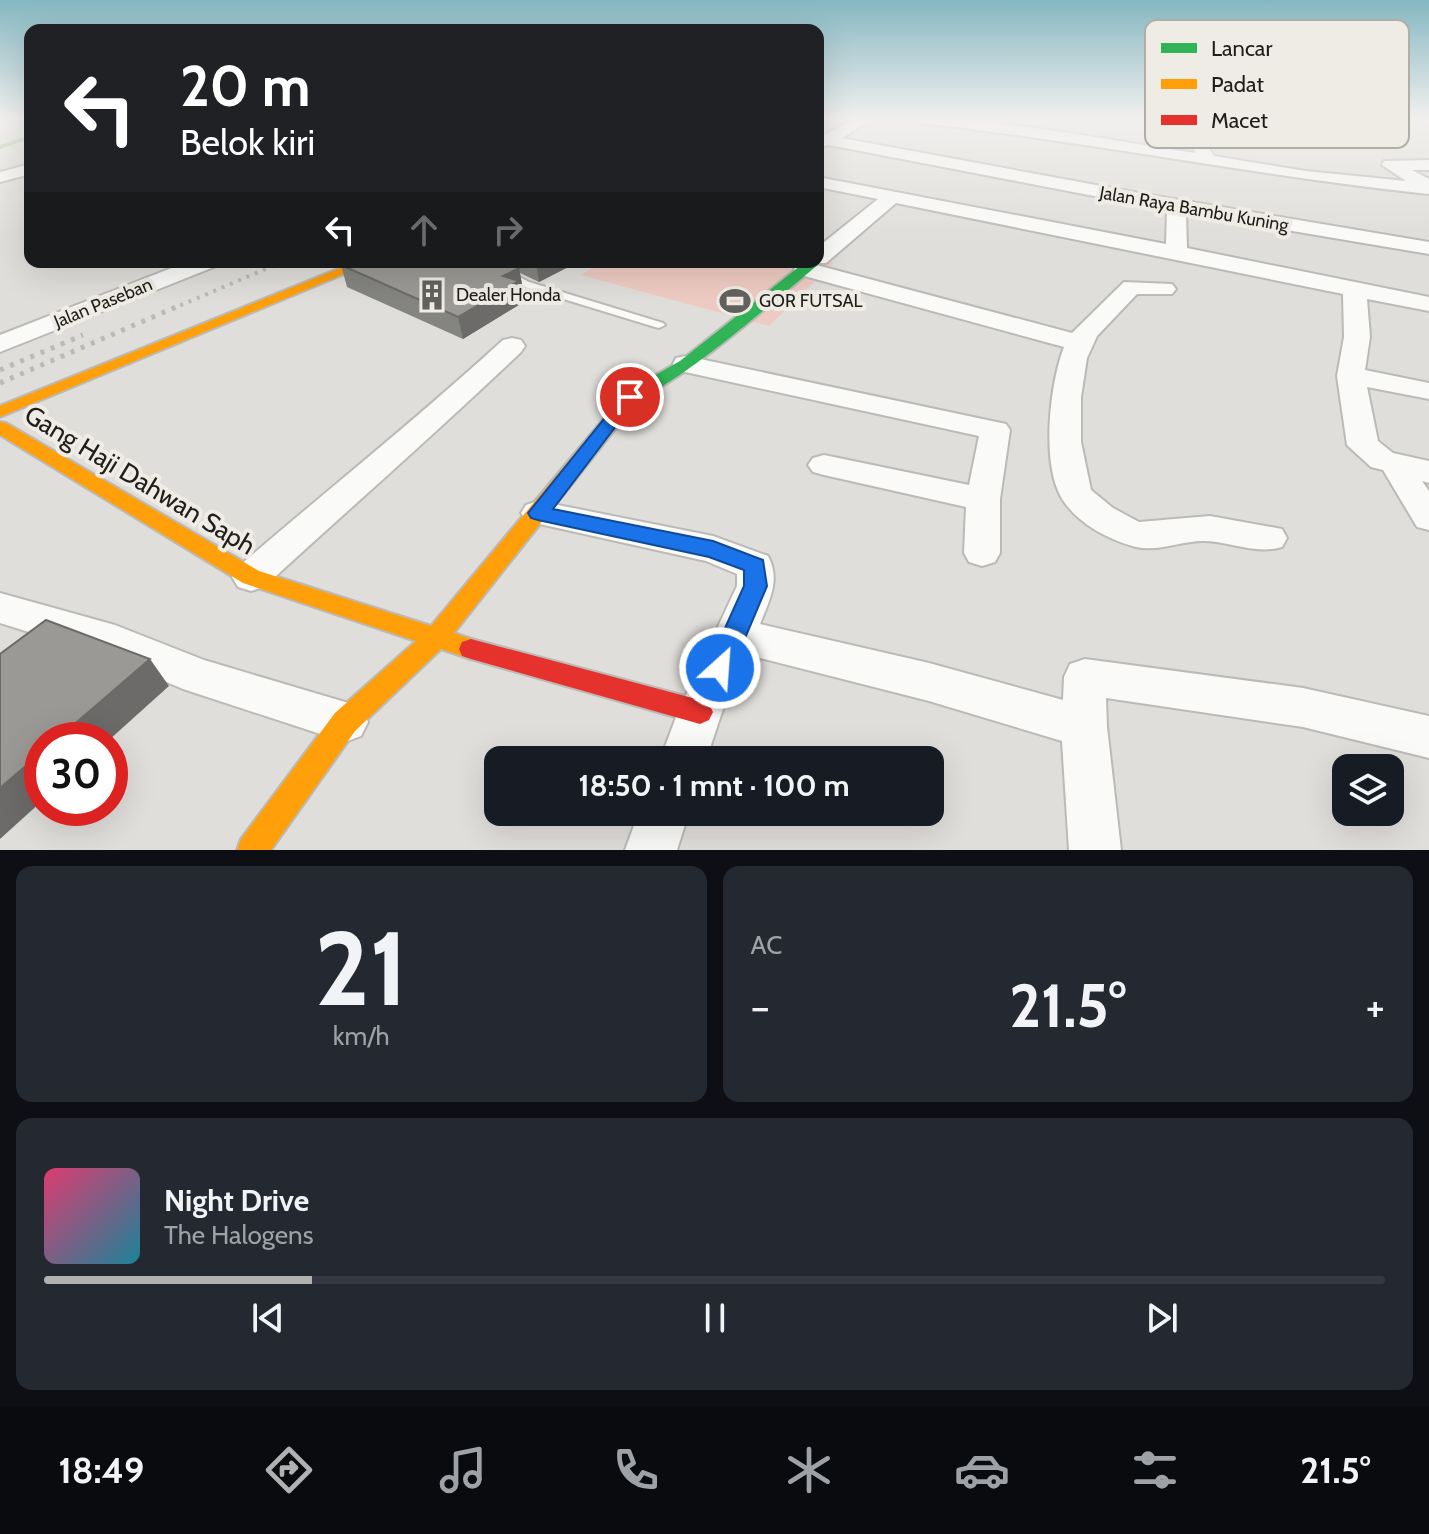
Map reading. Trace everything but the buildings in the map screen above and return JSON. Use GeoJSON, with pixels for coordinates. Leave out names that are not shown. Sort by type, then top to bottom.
{"type":"FeatureCollection","features":[{"type":"Feature","properties":{"kind":"street","name":"Jalan Raya Bambu Kuning"},"geometry":{"type":"LineString","coordinates":[[918,159],[1429,248]]}},
{"type":"Feature","properties":{"kind":"street"},"geometry":{"type":"LineString","coordinates":[[1195,159],[1388,187],[1425,188]]}},
{"type":"Feature","properties":{"kind":"street"},"geometry":{"type":"LineString","coordinates":[[1425,188],[1390,165],[1429,165]]}},
{"type":"Feature","properties":{"kind":"street"},"geometry":{"type":"LineString","coordinates":[[0,177],[24,171]]}},
{"type":"Feature","properties":{"kind":"street"},"geometry":{"type":"LineString","coordinates":[[824,183],[1429,304]]}},
{"type":"Feature","properties":{"kind":"street"},"geometry":{"type":"LineString","coordinates":[[824,253],[892,197]]}},
{"type":"Feature","properties":{"kind":"street"},"geometry":{"type":"LineString","coordinates":[[1176,252],[1177,206]]}},
{"type":"Feature","properties":{"kind":"street"},"geometry":{"type":"LineString","coordinates":[[824,267],[1079,343]]}},
{"type":"Feature","properties":{"kind":"street","name":"Jalan Paseban"},"geometry":{"type":"LineString","coordinates":[[0,344],[191,268]]}},
{"type":"Feature","properties":{"kind":"street"},"geometry":{"type":"LineString","coordinates":[[0,412],[351,268]]}},
{"type":"Feature","properties":{"kind":"street"},"geometry":{"type":"LineString","coordinates":[[252,850],[345,722],[435,639],[630,397],[686,364],[806,268]]}},
{"type":"Feature","properties":{"kind":"street"},"geometry":{"type":"LineString","coordinates":[[1164,289],[1132,287],[1079,343],[1067,384],[1066,444],[1076,494],[1106,519],[1132,533],[1158,535],[1191,529],[1269,538]]}},
{"type":"Feature","properties":{"kind":"street"},"geometry":{"type":"LineString","coordinates":[[1355,290],[1357,337],[1351,376],[1363,445],[1370,454],[1396,466],[1429,472]]}},
{"type":"Feature","properties":{"kind":"street"},"geometry":{"type":"LineString","coordinates":[[251,577],[382,460],[424,428],[512,346]]}},
{"type":"Feature","properties":{"kind":"street"},"geometry":{"type":"LineString","coordinates":[[686,364],[995,430],[983,499],[982,553]]}},
{"type":"Feature","properties":{"kind":"street"},"geometry":{"type":"LineString","coordinates":[[1351,376],[1429,391]]}},
{"type":"Feature","properties":{"kind":"street","name":"Gang Haji Dahwan Saph"},"geometry":{"type":"LineString","coordinates":[[0,427],[251,577],[435,639],[700,712]]}},
{"type":"Feature","properties":{"kind":"street"},"geometry":{"type":"LineString","coordinates":[[824,465],[983,499]]}},
{"type":"Feature","properties":{"kind":"street"},"geometry":{"type":"LineString","coordinates":[[1396,466],[1429,518]]}},
{"type":"Feature","properties":{"kind":"street"},"geometry":{"type":"LineString","coordinates":[[538,513],[713,549],[755,566],[756,586],[688,746]]}},
{"type":"Feature","properties":{"kind":"street"},"geometry":{"type":"LineString","coordinates":[[0,608],[115,642],[198,676],[345,722]]}},
{"type":"Feature","properties":{"kind":"street"},"geometry":{"type":"LineString","coordinates":[[736,635],[929,682],[1084,727]]}},
{"type":"Feature","properties":{"kind":"street"},"geometry":{"type":"LineString","coordinates":[[1095,850],[1084,727],[1085,677],[1310,711],[1401,728],[1429,737]]}},
{"type":"Feature","properties":{"kind":"street"},"geometry":{"type":"LineString","coordinates":[[651,850],[659,826]]}},
{"type":"Feature","properties":{"kind":"lane"},"geometry":{"type":"LineString","coordinates":[[503,268],[525,284],[659,325]]}},
{"type":"Feature","properties":{"kind":"shaded area","name":"GOR FUTSAL"},"geometry":{"type":"Polygon","coordinates":[[[824,261],[834,263],[769,326],[581,275],[592,268],[824,268],[824,261]]]}},
{"type":"Feature","properties":{"kind":"railway"},"geometry":{"type":"LineString","coordinates":[[172,309],[268,268]]}},
{"type":"Feature","properties":{"kind":"railway"},"geometry":{"type":"LineString","coordinates":[[0,383],[176,307]]}},
{"type":"Feature","properties":{"kind":"railway"},"geometry":{"type":"LineString","coordinates":[[0,370],[83,335]]}},
{"type":"Feature","properties":{"kind":"traffic: fast"},"geometry":{"type":"LineString","coordinates":[[632,396],[686,364],[806,268]]}},
{"type":"Feature","properties":{"kind":"traffic: slow"},"geometry":{"type":"LineString","coordinates":[[0,412],[351,268]]}},
{"type":"Feature","properties":{"kind":"traffic: slow"},"geometry":{"type":"LineString","coordinates":[[252,850],[345,722],[435,639],[632,396]]}},
{"type":"Feature","properties":{"kind":"traffic: slow"},"geometry":{"type":"LineString","coordinates":[[0,427],[251,577],[471,649]]}},
{"type":"Feature","properties":{"kind":"traffic: jam"},"geometry":{"type":"LineString","coordinates":[[471,649],[700,712]]}},
{"type":"Feature","properties":{"kind":"place","name":"Dealer Honda"},"geometry":{"type":"Point","coordinates":[432,295]}},
{"type":"Feature","properties":{"kind":"place","name":"GOR FUTSAL"},"geometry":{"type":"Point","coordinates":[735,301]}},
{"type":"Feature","properties":{"kind":"route"},"geometry":{"type":"LineString","coordinates":[[630,397],[538,513],[713,549],[755,566],[756,586],[720,668]]}}]}
